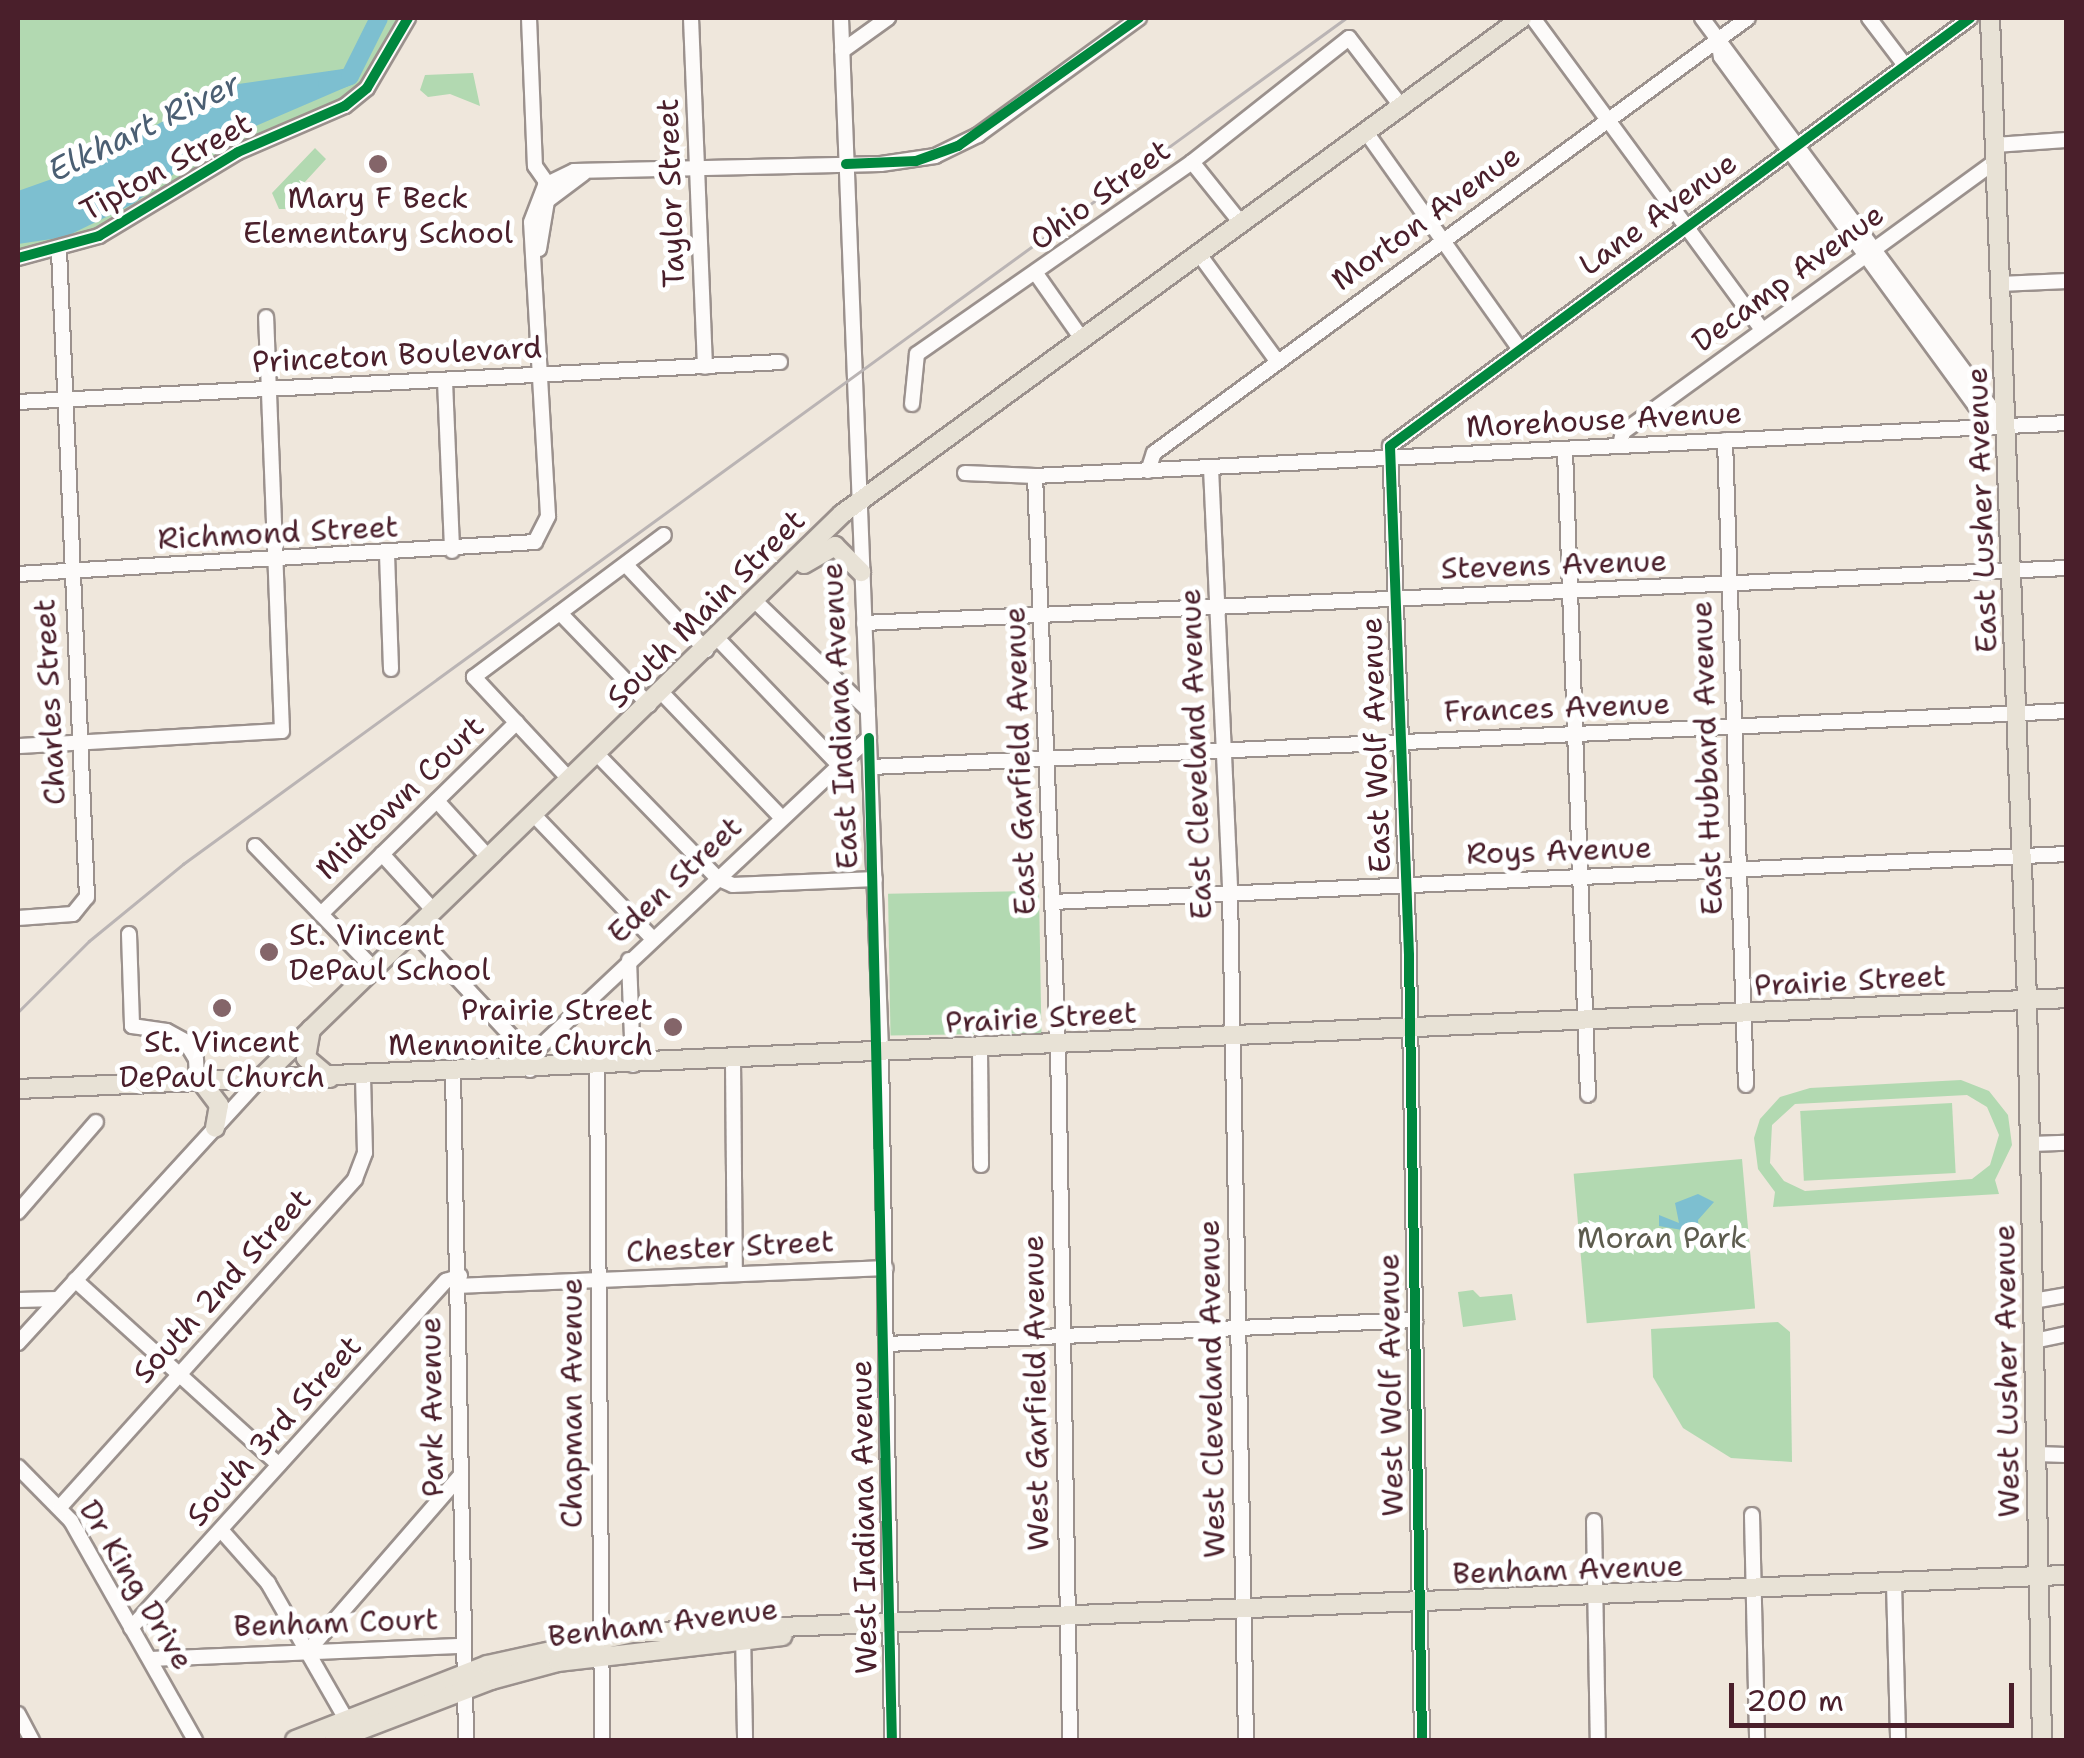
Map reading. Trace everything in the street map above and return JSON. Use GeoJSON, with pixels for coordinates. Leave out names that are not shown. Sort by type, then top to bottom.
{"type":"FeatureCollection","features":[{"type":"Feature","properties":{"kind":"main road","name":"South Main Street"},"geometry":{"type":"LineString","coordinates":[[259,1080],[859,501],[1522,18]]}},
{"type":"Feature","properties":{"kind":"main road","name":"East Lusher Avenue"},"geometry":{"type":"LineString","coordinates":[[1990,18],[2028,1000]]}},
{"type":"Feature","properties":{"kind":"main road"},"geometry":{"type":"LineString","coordinates":[[778,578],[830,546],[849,556],[861,572]]}},
{"type":"Feature","properties":{"kind":"main road","name":"Prairie Street"},"geometry":{"type":"LineString","coordinates":[[18,1089],[363,1077],[453,1073],[530,1063],[633,1065],[2066,998]]}},
{"type":"Feature","properties":{"kind":"main road","name":"West Lusher Avenue"},"geometry":{"type":"LineString","coordinates":[[2028,1000],[2042,1740]]}},
{"type":"Feature","properties":{"kind":"main road"},"geometry":{"type":"LineString","coordinates":[[311,1030],[308,1062],[331,1078]]}},
{"type":"Feature","properties":{"kind":"main road"},"geometry":{"type":"LineString","coordinates":[[199,1081],[220,1106],[215,1128]]}},
{"type":"Feature","properties":{"kind":"main road","name":"Benham Avenue"},"geometry":{"type":"LineString","coordinates":[[334,1740],[465,1681],[600,1646],[832,1628],[2066,1576]]}},
{"type":"Feature","properties":{"kind":"main road","name":"Benham Avenue"},"geometry":{"type":"LineString","coordinates":[[295,1740],[353,1730]]}},
{"type":"Feature","properties":{"kind":"street","name":"Tipton Street"},"geometry":{"type":"LineString","coordinates":[[18,258],[59,251],[138,216],[257,143],[345,106],[367,88],[408,18]]}},
{"type":"Feature","properties":{"kind":"street"},"geometry":{"type":"LineString","coordinates":[[529,18],[535,166],[550,189]]}},
{"type":"Feature","properties":{"kind":"street","name":"Taylor Street"},"geometry":{"type":"LineString","coordinates":[[691,18],[705,367]]}},
{"type":"Feature","properties":{"kind":"street","name":"East Indiana Avenue"},"geometry":{"type":"LineString","coordinates":[[841,18],[881,1052]]}},
{"type":"Feature","properties":{"kind":"street"},"geometry":{"type":"LineString","coordinates":[[842,52],[888,18]]}},
{"type":"Feature","properties":{"kind":"street"},"geometry":{"type":"LineString","coordinates":[[543,375],[538,255],[544,209],[550,189],[562,174],[916,161],[958,146],[1139,18]]}},
{"type":"Feature","properties":{"kind":"street"},"geometry":{"type":"LineString","coordinates":[[1533,18],[1762,330]]}},
{"type":"Feature","properties":{"kind":"street"},"geometry":{"type":"LineString","coordinates":[[1702,18],[1871,252],[2006,426]]}},
{"type":"Feature","properties":{"kind":"street","name":"Morton Avenue"},"geometry":{"type":"LineString","coordinates":[[1148,470],[1154,453],[1748,18]]}},
{"type":"Feature","properties":{"kind":"street"},"geometry":{"type":"LineString","coordinates":[[1870,18],[1904,64]]}},
{"type":"Feature","properties":{"kind":"street","name":"Lane Avenue"},"geometry":{"type":"LineString","coordinates":[[1389,459],[1393,441],[1970,18]]}},
{"type":"Feature","properties":{"kind":"street","name":"Ohio Street"},"geometry":{"type":"LineString","coordinates":[[912,404],[917,354],[1037,275],[1192,162],[1348,38],[1400,106]]}},
{"type":"Feature","properties":{"kind":"street"},"geometry":{"type":"LineString","coordinates":[[1366,132],[1518,347]]}},
{"type":"Feature","properties":{"kind":"street"},"geometry":{"type":"LineString","coordinates":[[1996,153],[2066,140]]}},
{"type":"Feature","properties":{"kind":"street","name":"Decamp Avenue"},"geometry":{"type":"LineString","coordinates":[[1620,445],[1623,432],[1871,252],[1996,153]]}},
{"type":"Feature","properties":{"kind":"street"},"geometry":{"type":"LineString","coordinates":[[1192,162],[1241,223]]}},
{"type":"Feature","properties":{"kind":"street","name":"Charles Street"},"geometry":{"type":"LineString","coordinates":[[18,918],[80,910],[87,897],[59,251]]}},
{"type":"Feature","properties":{"kind":"street"},"geometry":{"type":"LineString","coordinates":[[1199,254],[1277,361]]}},
{"type":"Feature","properties":{"kind":"street"},"geometry":{"type":"LineString","coordinates":[[1037,275],[1082,339]]}},
{"type":"Feature","properties":{"kind":"street"},"geometry":{"type":"LineString","coordinates":[[2001,284],[2066,280]]}},
{"type":"Feature","properties":{"kind":"street"},"geometry":{"type":"LineString","coordinates":[[18,746],[282,731],[266,316]]}},
{"type":"Feature","properties":{"kind":"street","name":"Princeton Boulevard"},"geometry":{"type":"LineString","coordinates":[[18,402],[780,362]]}},
{"type":"Feature","properties":{"kind":"street","name":"Richmond Street"},"geometry":{"type":"LineString","coordinates":[[18,574],[515,548],[539,539],[548,516],[543,375]]}},
{"type":"Feature","properties":{"kind":"street"},"geometry":{"type":"LineString","coordinates":[[444,380],[452,551]]}},
{"type":"Feature","properties":{"kind":"street","name":"Morehouse Avenue"},"geometry":{"type":"LineString","coordinates":[[965,473],[1035,476],[2066,423]]}},
{"type":"Feature","properties":{"kind":"street","name":"East Hubbard Avenue"},"geometry":{"type":"LineString","coordinates":[[1725,440],[1746,1085]]}},
{"type":"Feature","properties":{"kind":"street"},"geometry":{"type":"LineString","coordinates":[[1565,450],[1588,1095]]}},
{"type":"Feature","properties":{"kind":"street","name":"East Wolf Avenue"},"geometry":{"type":"LineString","coordinates":[[1389,459],[1410,1029]]}},
{"type":"Feature","properties":{"kind":"street","name":"East Cleveland Avenue"},"geometry":{"type":"LineString","coordinates":[[1211,468],[1233,1037]]}},
{"type":"Feature","properties":{"kind":"street","name":"East Garfield Avenue"},"geometry":{"type":"LineString","coordinates":[[1035,476],[1058,1044]]}},
{"type":"Feature","properties":{"kind":"street"},"geometry":{"type":"LineString","coordinates":[[570,780],[474,677],[664,535]]}},
{"type":"Feature","properties":{"kind":"street"},"geometry":{"type":"LineString","coordinates":[[386,554],[391,669]]}},
{"type":"Feature","properties":{"kind":"street"},"geometry":{"type":"LineString","coordinates":[[626,565],[837,762]]}},
{"type":"Feature","properties":{"kind":"street","name":"Stevens Avenue"},"geometry":{"type":"LineString","coordinates":[[864,624],[2066,568]]}},
{"type":"Feature","properties":{"kind":"street"},"geometry":{"type":"LineString","coordinates":[[755,601],[868,710]]}},
{"type":"Feature","properties":{"kind":"street"},"geometry":{"type":"LineString","coordinates":[[560,613],[781,817]]}},
{"type":"Feature","properties":{"kind":"street","name":"Frances Avenue"},"geometry":{"type":"LineString","coordinates":[[870,767],[2066,711]]}},
{"type":"Feature","properties":{"kind":"street","name":"Midtown Court"},"geometry":{"type":"LineString","coordinates":[[321,914],[517,722]]}},
{"type":"Feature","properties":{"kind":"street","name":"Eden Street"},"geometry":{"type":"LineString","coordinates":[[530,1063],[652,938],[837,762],[870,738]]}},
{"type":"Feature","properties":{"kind":"street"},"geometry":{"type":"LineString","coordinates":[[597,754],[717,878],[733,885],[875,879]]}},
{"type":"Feature","properties":{"kind":"street"},"geometry":{"type":"LineString","coordinates":[[437,801],[489,858]]}},
{"type":"Feature","properties":{"kind":"street"},"geometry":{"type":"LineString","coordinates":[[534,815],[652,938]]}},
{"type":"Feature","properties":{"kind":"street"},"geometry":{"type":"LineString","coordinates":[[255,846],[374,969]]}},
{"type":"Feature","properties":{"kind":"street"},"geometry":{"type":"LineString","coordinates":[[382,854],[434,911]]}},
{"type":"Feature","properties":{"kind":"street","name":"Roys Avenue"},"geometry":{"type":"LineString","coordinates":[[1053,902],[2066,854]]}},
{"type":"Feature","properties":{"kind":"street"},"geometry":{"type":"LineString","coordinates":[[414,931],[530,1063]]}},
{"type":"Feature","properties":{"kind":"street"},"geometry":{"type":"LineString","coordinates":[[129,934],[132,1026],[167,1030],[185,1042],[196,1059],[199,1081]]}},
{"type":"Feature","properties":{"kind":"street"},"geometry":{"type":"LineString","coordinates":[[629,960],[633,1065]]}},
{"type":"Feature","properties":{"kind":"street","name":"West Wolf Avenue"},"geometry":{"type":"LineString","coordinates":[[1410,1029],[1422,1740]]}},
{"type":"Feature","properties":{"kind":"street","name":"West Cleveland Avenue"},"geometry":{"type":"LineString","coordinates":[[1233,1037],[1246,1740]]}},
{"type":"Feature","properties":{"kind":"street","name":"West Garfield Avenue"},"geometry":{"type":"LineString","coordinates":[[1058,1044],[1070,1740]]}},
{"type":"Feature","properties":{"kind":"street"},"geometry":{"type":"LineString","coordinates":[[980,1049],[981,1165]]}},
{"type":"Feature","properties":{"kind":"street","name":"West Indiana Avenue"},"geometry":{"type":"LineString","coordinates":[[881,1052],[892,1740]]}},
{"type":"Feature","properties":{"kind":"street"},"geometry":{"type":"LineString","coordinates":[[733,1060],[736,1274]]}},
{"type":"Feature","properties":{"kind":"street","name":"Chapman Avenue"},"geometry":{"type":"LineString","coordinates":[[598,1066],[602,1740]]}},
{"type":"Feature","properties":{"kind":"street","name":"Park Avenue"},"geometry":{"type":"LineString","coordinates":[[453,1073],[466,1740]]}},
{"type":"Feature","properties":{"kind":"street","name":"South 2nd Street"},"geometry":{"type":"LineString","coordinates":[[60,1507],[354,1179],[365,1153],[363,1077]]}},
{"type":"Feature","properties":{"kind":"street","name":"South Main Street"},"geometry":{"type":"LineString","coordinates":[[18,1344],[259,1080]]}},
{"type":"Feature","properties":{"kind":"street"},"geometry":{"type":"LineString","coordinates":[[18,1212],[96,1122]]}},
{"type":"Feature","properties":{"kind":"street"},"geometry":{"type":"LineString","coordinates":[[2031,1144],[2066,1142]]}},
{"type":"Feature","properties":{"kind":"street","name":"Chester Street"},"geometry":{"type":"LineString","coordinates":[[459,1281],[598,1280],[886,1268]]}},
{"type":"Feature","properties":{"kind":"street"},"geometry":{"type":"LineString","coordinates":[[75,1280],[279,1465]]}},
{"type":"Feature","properties":{"kind":"street","name":"South 3rd Street"},"geometry":{"type":"LineString","coordinates":[[132,1628],[446,1282],[459,1281]]}},
{"type":"Feature","properties":{"kind":"street"},"geometry":{"type":"LineString","coordinates":[[2033,1302],[2066,1295]]}},
{"type":"Feature","properties":{"kind":"street"},"geometry":{"type":"LineString","coordinates":[[18,1300],[58,1299]]}},
{"type":"Feature","properties":{"kind":"street"},"geometry":{"type":"LineString","coordinates":[[886,1344],[1415,1320]]}},
{"type":"Feature","properties":{"kind":"street"},"geometry":{"type":"LineString","coordinates":[[2034,1341],[2066,1334]]}},
{"type":"Feature","properties":{"kind":"street"},"geometry":{"type":"LineString","coordinates":[[2036,1454],[2066,1455]]}},
{"type":"Feature","properties":{"kind":"street","name":"Dr King Drive"},"geometry":{"type":"LineString","coordinates":[[18,1467],[60,1507],[196,1740]]}},
{"type":"Feature","properties":{"kind":"street"},"geometry":{"type":"LineString","coordinates":[[308,1651],[460,1476]]}},
{"type":"Feature","properties":{"kind":"street"},"geometry":{"type":"LineString","coordinates":[[1752,1515],[1757,1740]]}},
{"type":"Feature","properties":{"kind":"street"},"geometry":{"type":"LineString","coordinates":[[1594,1521],[1598,1740]]}},
{"type":"Feature","properties":{"kind":"street"},"geometry":{"type":"LineString","coordinates":[[221,1530],[268,1583],[353,1730]]}},
{"type":"Feature","properties":{"kind":"street"},"geometry":{"type":"LineString","coordinates":[[1894,1583],[1898,1740]]}},
{"type":"Feature","properties":{"kind":"street"},"geometry":{"type":"LineString","coordinates":[[744,1634],[746,1740]]}},
{"type":"Feature","properties":{"kind":"street","name":"Benham Court"},"geometry":{"type":"LineString","coordinates":[[150,1659],[464,1646]]}},
{"type":"Feature","properties":{"kind":"street"},"geometry":{"type":"LineString","coordinates":[[18,1714],[32,1740]]}},
{"type":"Feature","properties":{"kind":"green space"},"geometry":{"type":"Polygon","coordinates":[[[18,18],[414,18],[396,56],[355,106],[275,141],[271,134],[120,220],[58,245],[18,251],[18,18]]]}},
{"type":"Feature","properties":{"kind":"green space"},"geometry":{"type":"Polygon","coordinates":[[[473,73],[480,106],[450,94],[428,97],[420,90],[425,75],[473,73]]]}},
{"type":"Feature","properties":{"kind":"green space"},"geometry":{"type":"Polygon","coordinates":[[[315,148],[326,159],[304,183],[308,188],[289,209],[279,209],[272,193],[315,148]]]}},
{"type":"Feature","properties":{"kind":"green space"},"geometry":{"type":"Polygon","coordinates":[[[1039,891],[1041,1033],[891,1036],[888,894],[1039,891]]]}},
{"type":"Feature","properties":{"kind":"green space"},"geometry":{"type":"Polygon","coordinates":[[[1961,1080],[1989,1091],[2008,1115],[2012,1145],[1995,1180],[1999,1194],[1773,1207],[1775,1192],[1758,1169],[1754,1138],[1760,1119],[1780,1097],[1810,1088],[1961,1080]],[[1967,1095],[1795,1104],[1772,1125],[1770,1163],[1784,1181],[1805,1191],[1972,1179],[1990,1165],[1999,1135],[1987,1107],[1967,1095]]]}},
{"type":"Feature","properties":{"kind":"green space"},"geometry":{"type":"Polygon","coordinates":[[[1952,1103],[1956,1173],[1804,1181],[1800,1111],[1952,1103]]]}},
{"type":"Feature","properties":{"kind":"green space","name":"Moran Park"},"geometry":{"type":"Polygon","coordinates":[[[1742,1159],[1755,1308],[1587,1323],[1574,1174],[1742,1159]]]}},
{"type":"Feature","properties":{"kind":"green space"},"geometry":{"type":"Polygon","coordinates":[[[1473,1290],[1480,1297],[1512,1294],[1516,1320],[1463,1327],[1458,1292],[1473,1290]]]}},
{"type":"Feature","properties":{"kind":"green space"},"geometry":{"type":"Polygon","coordinates":[[[1778,1322],[1790,1332],[1792,1462],[1731,1458],[1683,1428],[1653,1377],[1651,1329],[1778,1322]]]}},
{"type":"Feature","properties":{"kind":"water"},"geometry":{"type":"Polygon","coordinates":[[[343,69],[351,85],[216,143],[133,204],[65,237],[18,244],[18,191],[66,174],[101,141],[134,138],[224,86],[343,69]]]}},
{"type":"Feature","properties":{"kind":"water"},"geometry":{"type":"Polygon","coordinates":[[[1698,1194],[1714,1202],[1698,1220],[1699,1233],[1659,1226],[1659,1215],[1679,1223],[1675,1203],[1698,1194]]]}},
{"type":"Feature","properties":{"kind":"waterway","name":"Elkhart River"},"geometry":{"type":"LineString","coordinates":[[327,84],[350,76],[379,18]]}},
{"type":"Feature","properties":{"kind":"railway"},"geometry":{"type":"LineString","coordinates":[[18,1012],[89,941],[183,864],[1346,18]]}},
{"type":"Feature","properties":{"kind":"cycle path"},"geometry":{"type":"LineString","coordinates":[[18,258],[99,236],[238,152],[345,106],[367,88],[408,18]]}},
{"type":"Feature","properties":{"kind":"cycle path"},"geometry":{"type":"LineString","coordinates":[[846,164],[916,161],[958,146],[1139,18]]}},
{"type":"Feature","properties":{"kind":"cycle path"},"geometry":{"type":"LineString","coordinates":[[1422,1740],[1409,955],[1390,446],[1970,18]]}},
{"type":"Feature","properties":{"kind":"cycle path"},"geometry":{"type":"LineString","coordinates":[[869,738],[892,1740]]}},
{"type":"Feature","properties":{"kind":"place","name":"Mary F Beck Elementary School"},"geometry":{"type":"Point","coordinates":[378,164]}},
{"type":"Feature","properties":{"kind":"place","name":"St. Vincent DePaul School"},"geometry":{"type":"Point","coordinates":[269,952]}},
{"type":"Feature","properties":{"kind":"place","name":"St. Vincent DePaul Church"},"geometry":{"type":"Point","coordinates":[222,1008]}},
{"type":"Feature","properties":{"kind":"place","name":"Prairie Street Mennonite Church"},"geometry":{"type":"Point","coordinates":[673,1027]}}]}
